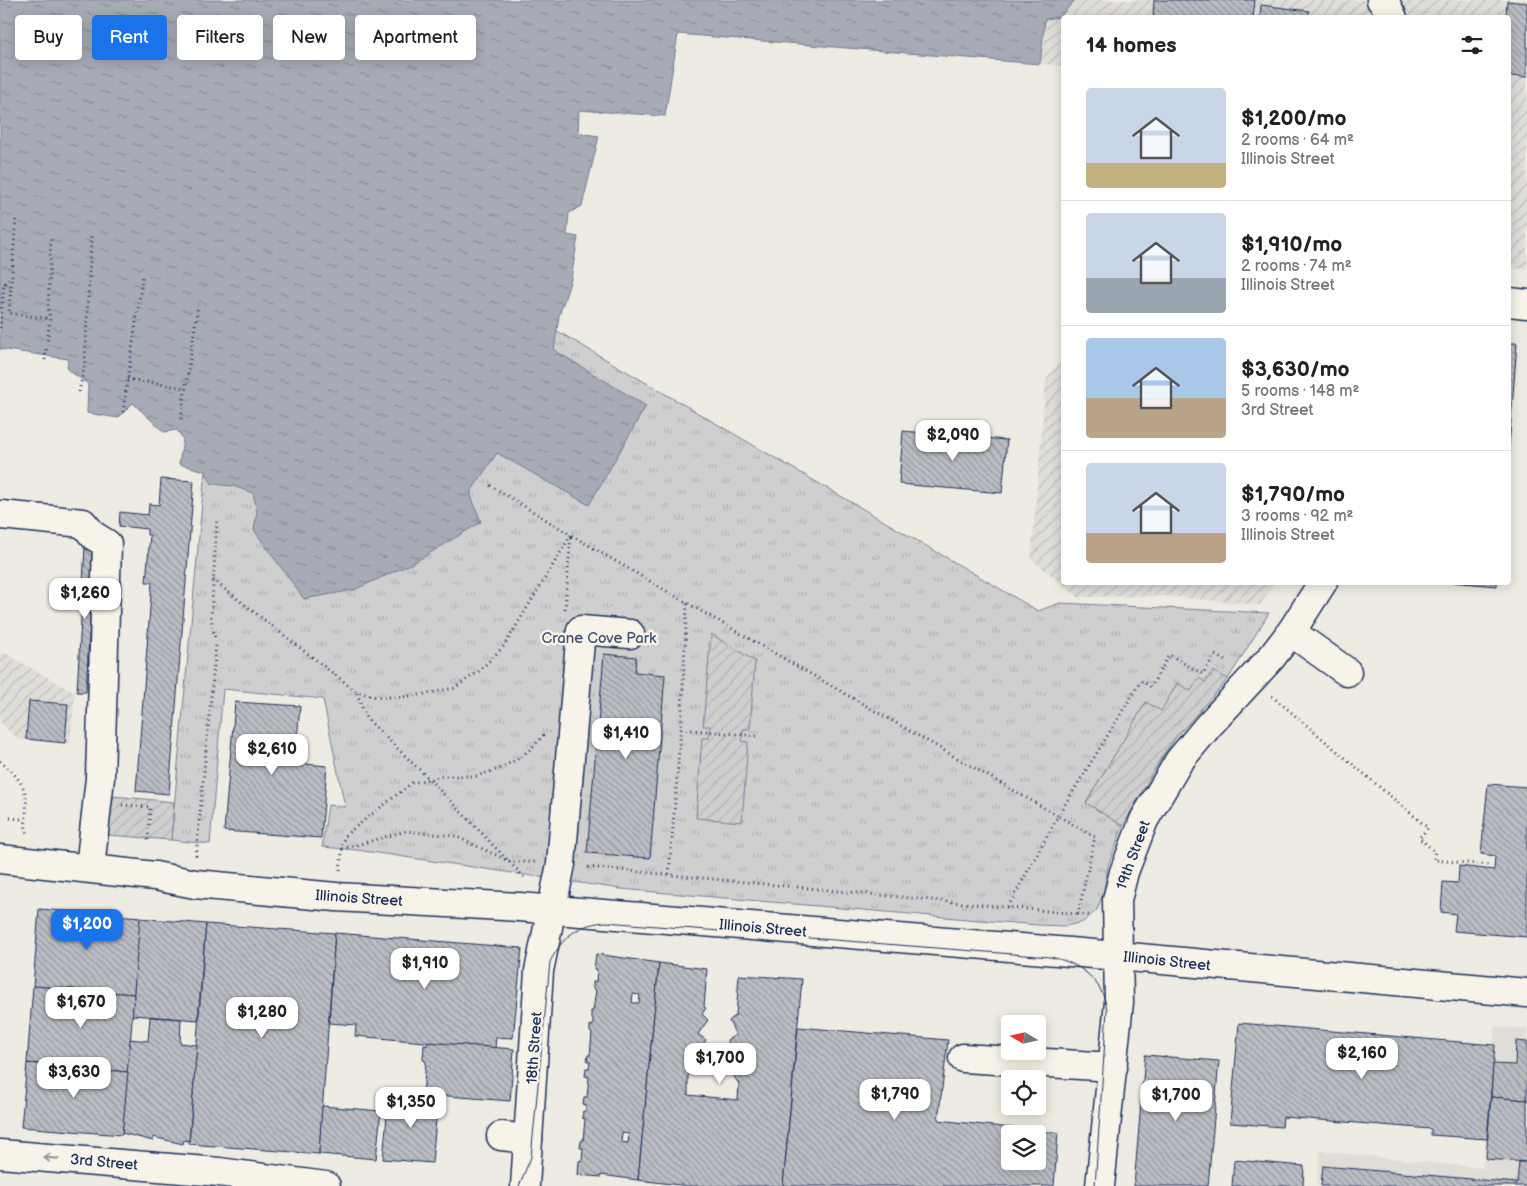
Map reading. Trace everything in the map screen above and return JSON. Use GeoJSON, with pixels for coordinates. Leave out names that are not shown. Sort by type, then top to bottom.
{"type":"FeatureCollection","features":[{"type":"Feature","properties":{"kind":"street"},"geometry":{"type":"LineString","coordinates":[[1,515],[83,523],[94,536],[107,544],[100,778],[90,868]]}},
{"type":"Feature","properties":{"kind":"street","name":"19th Street"},"geometry":{"type":"LineString","coordinates":[[1100,1186],[1119,1002],[1118,900],[1124,872],[1144,820],[1179,761],[1208,726],[1271,658],[1291,632],[1321,585]]}},
{"type":"Feature","properties":{"kind":"street","name":"18th Street"},"geometry":{"type":"LineString","coordinates":[[525,1186],[539,971],[553,911],[561,864],[581,630],[630,634]]}},
{"type":"Feature","properties":{"kind":"street"},"geometry":{"type":"LineString","coordinates":[[1291,632],[1347,672]]}},
{"type":"Feature","properties":{"kind":"street","name":"Illinois Street"},"geometry":{"type":"LineString","coordinates":[[0,859],[155,876],[194,884],[336,897],[519,907],[1118,956],[1527,993]]}},
{"type":"Feature","properties":{"kind":"street"},"geometry":{"type":"LineString","coordinates":[[963,1058],[1113,1066]]}},
{"type":"Feature","properties":{"kind":"street"},"geometry":{"type":"LineString","coordinates":[[500,1136],[528,1139]]}},
{"type":"Feature","properties":{"kind":"street","name":"3rd Street"},"geometry":{"type":"LineString","coordinates":[[0,1154],[219,1172],[326,1186]]}},
{"type":"Feature","properties":{"kind":"path"},"geometry":{"type":"LineString","coordinates":[[16,220],[9,313],[50,319]]}},
{"type":"Feature","properties":{"kind":"path"},"geometry":{"type":"LineString","coordinates":[[45,360],[50,319],[48,307],[51,236]]}},
{"type":"Feature","properties":{"kind":"path"},"geometry":{"type":"LineString","coordinates":[[79,392],[85,364],[91,236]]}},
{"type":"Feature","properties":{"kind":"path"},"geometry":{"type":"LineString","coordinates":[[124,412],[127,379],[143,274]]}},
{"type":"Feature","properties":{"kind":"path"},"geometry":{"type":"LineString","coordinates":[[0,328],[4,284],[12,276]]}},
{"type":"Feature","properties":{"kind":"path"},"geometry":{"type":"LineString","coordinates":[[181,419],[198,304]]}},
{"type":"Feature","properties":{"kind":"path"},"geometry":{"type":"LineString","coordinates":[[127,379],[185,388]]}},
{"type":"Feature","properties":{"kind":"path"},"geometry":{"type":"LineString","coordinates":[[488,484],[570,535],[1095,837],[1078,914]]}},
{"type":"Feature","properties":{"kind":"path"},"geometry":{"type":"LineString","coordinates":[[194,884],[196,845],[216,644],[211,618],[217,520]]}},
{"type":"Feature","properties":{"kind":"path"},"geometry":{"type":"LineString","coordinates":[[213,580],[357,692],[377,697],[426,694],[454,688],[477,673],[504,646],[570,535]]}},
{"type":"Feature","properties":{"kind":"path"},"geometry":{"type":"LineString","coordinates":[[669,874],[681,729],[687,603]]}},
{"type":"Feature","properties":{"kind":"path"},"geometry":{"type":"LineString","coordinates":[[1008,907],[1058,816],[1141,681],[1151,687],[1169,655],[1203,674],[1215,655],[1225,661]]}},
{"type":"Feature","properties":{"kind":"path"},"geometry":{"type":"LineString","coordinates":[[357,692],[366,718],[524,876]]}},
{"type":"Feature","properties":{"kind":"path"},"geometry":{"type":"LineString","coordinates":[[1270,694],[1428,828],[1419,838],[1435,852],[1434,860],[1489,865]]}},
{"type":"Feature","properties":{"kind":"path"},"geometry":{"type":"LineString","coordinates":[[336,897],[344,836],[412,783],[442,776],[476,776],[499,769],[521,757],[544,733],[557,725],[573,726]]}},
{"type":"Feature","properties":{"kind":"path"},"geometry":{"type":"LineString","coordinates":[[681,729],[757,736]]}},
{"type":"Feature","properties":{"kind":"path"},"geometry":{"type":"LineString","coordinates":[[0,761],[17,776],[24,788],[27,805],[25,829],[44,863]]}},
{"type":"Feature","properties":{"kind":"path"},"geometry":{"type":"LineString","coordinates":[[97,803],[150,807],[148,841]]}},
{"type":"Feature","properties":{"kind":"path"},"geometry":{"type":"LineString","coordinates":[[10,818],[21,819]]}},
{"type":"Feature","properties":{"kind":"path"},"geometry":{"type":"LineString","coordinates":[[342,849],[406,831],[455,836],[511,862],[551,862],[1089,915]]}},
{"type":"Feature","properties":{"kind":"shaded area"},"geometry":{"type":"Polygon","coordinates":[[[1075,0],[1527,0],[1527,269],[1511,268],[1511,15],[1062,15],[1075,0]]]}},
{"type":"Feature","properties":{"kind":"shaded area"},"geometry":{"type":"Polygon","coordinates":[[[1061,16],[1061,66],[1040,64],[1045,19],[1061,16]]]}},
{"type":"Feature","properties":{"kind":"shaded area"},"geometry":{"type":"Polygon","coordinates":[[[1061,362],[1061,583],[1031,559],[1046,379],[1061,362]]]}},
{"type":"Feature","properties":{"kind":"shaded area"},"geometry":{"type":"Polygon","coordinates":[[[1063,585],[1273,585],[1260,605],[1165,596],[1078,597],[1063,585]]]}},
{"type":"Feature","properties":{"kind":"shaded area"},"geometry":{"type":"Polygon","coordinates":[[[3,652],[75,693],[70,743],[18,739],[0,722],[0,656],[3,652]]]}},
{"type":"Feature","properties":{"kind":"shaded area"},"geometry":{"type":"Polygon","coordinates":[[[1495,1026],[1527,1029],[1527,1186],[1317,1186],[1320,1151],[1483,1168],[1495,1026]]]}},
{"type":"Feature","properties":{"kind":"green space","name":"Crane Cove Park"},"geometry":{"type":"Polygon","coordinates":[[[545,324],[1038,611],[1060,603],[1269,613],[1228,679],[1176,737],[1147,780],[1123,826],[1108,866],[1104,891],[1097,910],[1083,922],[1066,926],[1037,925],[621,889],[357,850],[322,847],[328,805],[345,807],[323,699],[223,689],[210,844],[171,840],[205,471],[545,324]]]}},
{"type":"Feature","properties":{"kind":"green space"},"geometry":{"type":"Polygon","coordinates":[[[711,634],[755,661],[750,729],[743,729],[742,741],[748,742],[742,822],[696,818],[702,738],[709,738],[710,726],[703,726],[711,634]]]}},
{"type":"Feature","properties":{"kind":"green space"},"geometry":{"type":"Polygon","coordinates":[[[1213,671],[1228,679],[1176,737],[1162,756],[1123,826],[1086,803],[1146,702],[1161,711],[1177,683],[1191,691],[1199,678],[1205,682],[1213,671]]]}},
{"type":"Feature","properties":{"kind":"green space"},"geometry":{"type":"Polygon","coordinates":[[[113,796],[174,802],[171,840],[108,835],[113,796]]]}},
{"type":"Feature","properties":{"kind":"water"},"geometry":{"type":"Polygon","coordinates":[[[0,0],[1075,0],[1060,17],[1045,19],[1040,64],[678,34],[665,116],[579,110],[578,133],[599,136],[582,206],[569,213],[567,235],[578,237],[571,279],[559,316],[554,350],[646,406],[589,505],[497,453],[470,493],[481,522],[415,562],[354,590],[304,599],[254,530],[257,511],[253,493],[233,486],[212,484],[205,471],[179,464],[183,439],[177,430],[164,432],[133,403],[118,418],[87,413],[88,384],[67,369],[68,359],[0,349],[0,0]]]}},
{"type":"Feature","properties":{"kind":"building"},"geometry":{"type":"Polygon","coordinates":[[[1154,0],[1255,0],[1253,15],[1153,15],[1154,0]]]}},
{"type":"Feature","properties":{"kind":"building"},"geometry":{"type":"Polygon","coordinates":[[[1507,1],[1527,3],[1527,77],[1511,76],[1511,15],[1506,15],[1507,1]]]}},
{"type":"Feature","properties":{"kind":"building"},"geometry":{"type":"Polygon","coordinates":[[[1261,5],[1309,11],[1308,15],[1260,15],[1261,5]]]}},
{"type":"Feature","properties":{"kind":"building"},"geometry":{"type":"Polygon","coordinates":[[[1511,343],[1517,343],[1511,421],[1511,343]]]}},
{"type":"Feature","properties":{"kind":"building"},"geometry":{"type":"Polygon","coordinates":[[[903,431],[1007,440],[1002,493],[899,484],[903,431]]]}},
{"type":"Feature","properties":{"kind":"building"},"geometry":{"type":"Polygon","coordinates":[[[161,479],[194,481],[169,794],[136,791],[152,582],[146,582],[150,535],[147,535],[147,529],[119,526],[120,512],[148,515],[149,504],[159,505],[161,479]]]}},
{"type":"Feature","properties":{"kind":"building"},"geometry":{"type":"Polygon","coordinates":[[[85,547],[94,548],[86,692],[77,692],[85,547]]]}},
{"type":"Feature","properties":{"kind":"building"},"geometry":{"type":"Polygon","coordinates":[[[604,654],[636,657],[635,672],[665,675],[650,858],[587,853],[604,654]]]}},
{"type":"Feature","properties":{"kind":"building"},"geometry":{"type":"Polygon","coordinates":[[[29,701],[68,704],[65,743],[26,739],[29,701]]]}},
{"type":"Feature","properties":{"kind":"building"},"geometry":{"type":"Polygon","coordinates":[[[235,702],[300,706],[295,763],[327,766],[321,838],[224,831],[235,702]]]}},
{"type":"Feature","properties":{"kind":"building"},"geometry":{"type":"Polygon","coordinates":[[[1488,784],[1527,787],[1527,937],[1454,931],[1456,914],[1441,912],[1443,882],[1458,883],[1459,866],[1494,870],[1495,856],[1481,854],[1488,784]]]}},
{"type":"Feature","properties":{"kind":"building"},"geometry":{"type":"Polygon","coordinates":[[[39,909],[141,917],[134,994],[33,986],[39,909]]]}},
{"type":"Feature","properties":{"kind":"building"},"geometry":{"type":"Polygon","coordinates":[[[140,918],[206,924],[198,1020],[132,1015],[140,918]]]}},
{"type":"Feature","properties":{"kind":"building"},"geometry":{"type":"Polygon","coordinates":[[[206,924],[335,933],[319,1154],[189,1144],[206,924]]]}},
{"type":"Feature","properties":{"kind":"building"},"geometry":{"type":"Polygon","coordinates":[[[335,933],[522,948],[513,1038],[496,1037],[495,1048],[355,1036],[356,1025],[329,1023],[335,933]]]}},
{"type":"Feature","properties":{"kind":"building"},"geometry":{"type":"Polygon","coordinates":[[[596,954],[659,963],[638,1180],[601,1175],[601,1177],[578,1175],[579,1161],[582,1160],[583,1148],[580,1148],[581,1141],[583,1141],[585,1119],[582,1118],[583,1111],[586,1112],[586,1105],[583,1104],[584,1097],[587,1097],[589,1077],[585,1076],[586,1068],[589,1068],[590,1062],[587,1061],[588,1055],[590,1055],[592,1033],[590,1032],[590,1025],[593,1026],[591,1011],[593,1011],[596,990],[593,989],[593,982],[596,982],[597,969],[594,969],[596,954]],[[633,994],[632,1003],[639,1003],[640,995],[633,994]],[[622,1133],[621,1142],[628,1143],[629,1134],[622,1133]]]}},
{"type":"Feature","properties":{"kind":"building"},"geometry":{"type":"Polygon","coordinates":[[[659,963],[707,969],[704,1007],[706,1008],[702,1014],[708,1020],[698,1034],[706,1040],[697,1053],[705,1059],[692,1076],[690,1073],[688,1076],[688,1095],[738,1100],[739,1084],[725,1062],[734,1057],[727,1040],[736,1035],[729,1021],[736,1015],[739,975],[802,979],[783,1186],[688,1186],[638,1180],[659,963]]]}},
{"type":"Feature","properties":{"kind":"building"},"geometry":{"type":"Polygon","coordinates":[[[33,986],[134,994],[128,1072],[27,1063],[33,986]]]}},
{"type":"Feature","properties":{"kind":"building"},"geometry":{"type":"Polygon","coordinates":[[[150,1017],[181,1019],[180,1043],[197,1045],[189,1141],[184,1140],[183,1144],[153,1137],[153,1141],[122,1133],[130,1039],[148,1041],[150,1017]]]}},
{"type":"Feature","properties":{"kind":"building"},"geometry":{"type":"Polygon","coordinates":[[[1239,1023],[1495,1045],[1487,1139],[1431,1135],[1431,1129],[1283,1117],[1282,1127],[1230,1123],[1239,1023]]]}},
{"type":"Feature","properties":{"kind":"building"},"geometry":{"type":"Polygon","coordinates":[[[798,1027],[948,1040],[938,1120],[1001,1127],[1001,1170],[1046,1170],[1046,1132],[1058,1133],[1054,1186],[783,1186],[798,1027]]]}},
{"type":"Feature","properties":{"kind":"building"},"geometry":{"type":"Polygon","coordinates":[[[1516,1041],[1527,1042],[1527,1100],[1491,1097],[1493,1064],[1515,1065],[1516,1041]]]}},
{"type":"Feature","properties":{"kind":"building"},"geometry":{"type":"Polygon","coordinates":[[[427,1042],[514,1049],[510,1101],[423,1094],[426,1061],[423,1060],[424,1045],[427,1046],[427,1042]]]}},
{"type":"Feature","properties":{"kind":"building"},"geometry":{"type":"Polygon","coordinates":[[[1145,1055],[1219,1061],[1208,1186],[1134,1186],[1145,1055]]]}},
{"type":"Feature","properties":{"kind":"building"},"geometry":{"type":"Polygon","coordinates":[[[27,1063],[128,1072],[122,1135],[21,1127],[27,1063]]]}},
{"type":"Feature","properties":{"kind":"building"},"geometry":{"type":"Polygon","coordinates":[[[389,1094],[438,1098],[432,1163],[383,1159],[389,1094]]]}},
{"type":"Feature","properties":{"kind":"building"},"geometry":{"type":"Polygon","coordinates":[[[1491,1097],[1527,1100],[1527,1162],[1486,1159],[1491,1097]]]}},
{"type":"Feature","properties":{"kind":"building"},"geometry":{"type":"Polygon","coordinates":[[[322,1106],[381,1111],[376,1159],[319,1154],[322,1106]]]}},
{"type":"Feature","properties":{"kind":"building"},"geometry":{"type":"Polygon","coordinates":[[[1234,1160],[1304,1166],[1303,1186],[1232,1186],[1234,1160]]]}},
{"type":"Feature","properties":{"kind":"building"},"geometry":{"type":"Polygon","coordinates":[[[1519,1162],[1527,1162],[1527,1186],[1321,1186],[1323,1166],[1517,1183],[1519,1162]]]}},
{"type":"Feature","properties":{"kind":"tram line"},"geometry":{"type":"LineString","coordinates":[[519,1186],[531,1157],[550,962],[560,945],[572,933],[587,925],[606,922],[1050,957],[1071,963],[1095,981],[1105,999],[1107,1010],[1095,1186]]}}]}
